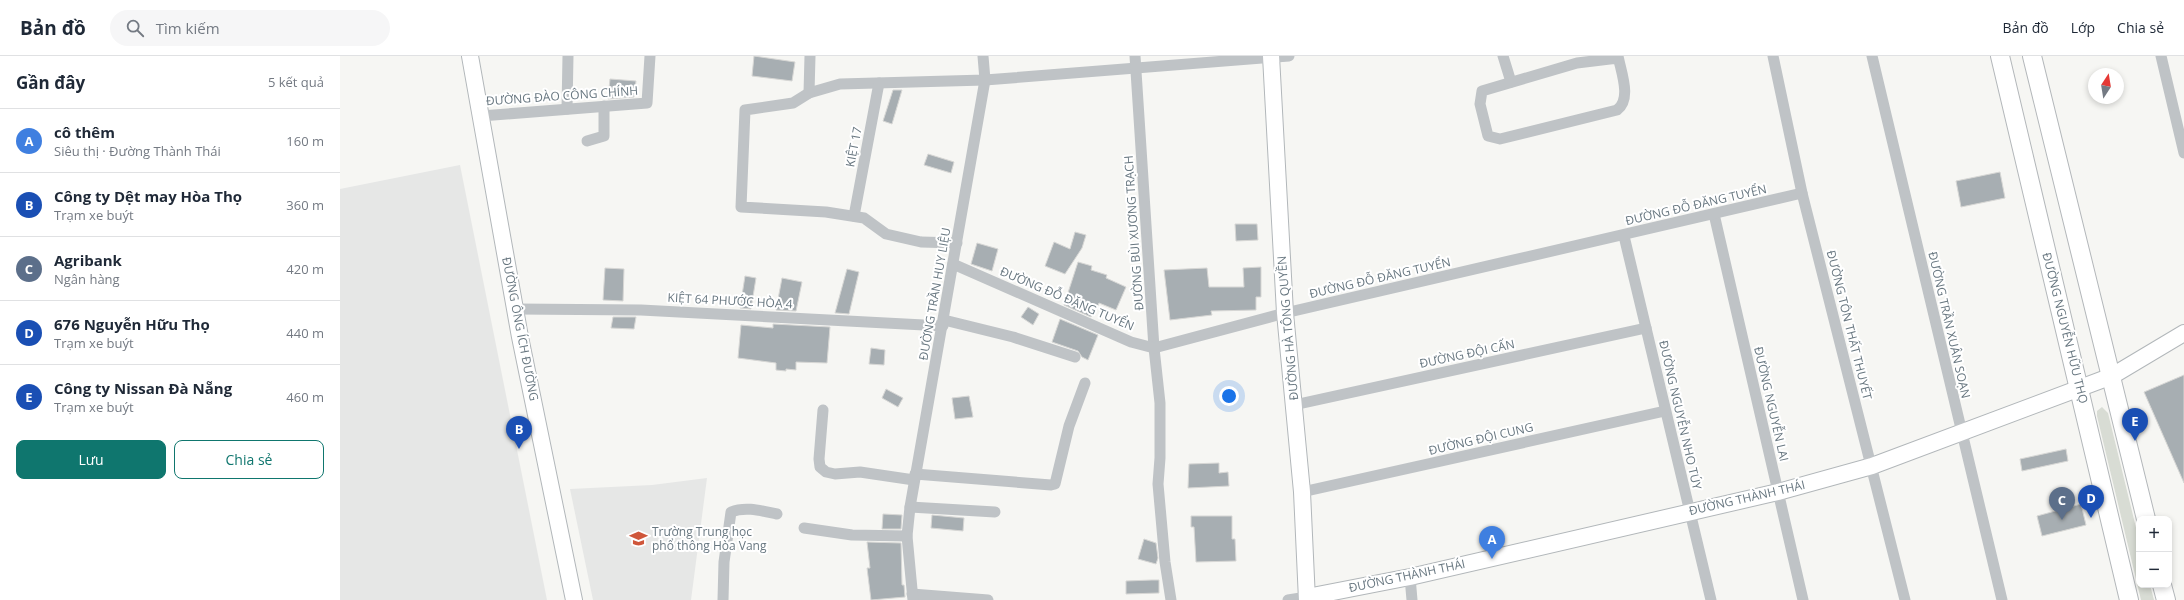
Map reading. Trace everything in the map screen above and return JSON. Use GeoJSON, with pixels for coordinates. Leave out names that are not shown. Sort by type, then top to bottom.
{"type":"FeatureCollection","features":[{"type":"Feature","properties":{"kind":"main road","name":"ĐƯỜNG NGUYỄN HỮU THỌ"},"geometry":{"type":"LineString","coordinates":[[2000,56],[2080,390],[2128,600]]}},
{"type":"Feature","properties":{"kind":"main road"},"geometry":{"type":"LineString","coordinates":[[2032,56],[2145,516]]}},
{"type":"Feature","properties":{"kind":"main road"},"geometry":{"type":"LineString","coordinates":[[2163,588],[2166,600]]}},
{"type":"Feature","properties":{"kind":"street","name":"ĐƯỜNG ÔNG ÍCH ĐƯỜNG"},"geometry":{"type":"LineString","coordinates":[[470,56],[516,310],[574,600]]}},
{"type":"Feature","properties":{"kind":"street"},"geometry":{"type":"LineString","coordinates":[[567,109],[568,56]]}},
{"type":"Feature","properties":{"kind":"street","name":"ĐƯỜNG ĐÀO CÔNG CHÍNH"},"geometry":{"type":"LineString","coordinates":[[481,116],[647,103],[650,56]]}},
{"type":"Feature","properties":{"kind":"street"},"geometry":{"type":"LineString","coordinates":[[809,93],[810,56]]}},
{"type":"Feature","properties":{"kind":"street","name":"ĐƯỜNG TRẦN HUY LIỆU"},"geometry":{"type":"LineString","coordinates":[[983,56],[985,80],[943,323],[914,477],[907,536],[913,597],[988,600]]}},
{"type":"Feature","properties":{"kind":"street","name":"ĐƯỜNG BÙI XƯƠNG TRẠCH"},"geometry":{"type":"LineString","coordinates":[[1135,56],[1154,348],[1160,403],[1160,458],[1158,484],[1165,562],[1171,600]]}},
{"type":"Feature","properties":{"kind":"street"},"geometry":{"type":"LineString","coordinates":[[957,243],[921,242],[886,234],[864,218],[854,216],[826,212],[741,206],[745,110],[793,103],[809,93],[840,84],[985,80],[1290,56]]}},
{"type":"Feature","properties":{"kind":"street"},"geometry":{"type":"LineString","coordinates":[[1503,56],[1511,82]]}},
{"type":"Feature","properties":{"kind":"street","name":"ĐƯỜNG TÔN THẤT THUYẾT"},"geometry":{"type":"LineString","coordinates":[[1773,56],[1802,193],[1905,600]]}},
{"type":"Feature","properties":{"kind":"street","name":"ĐƯỜNG TRẦN XUÂN SOẠN"},"geometry":{"type":"LineString","coordinates":[[1872,56],[2002,600]]}},
{"type":"Feature","properties":{"kind":"street"},"geometry":{"type":"LineString","coordinates":[[2161,56],[2184,152]]}},
{"type":"Feature","properties":{"kind":"street","name":"ĐƯỜNG HÀ TÔNG QUYỀN"},"geometry":{"type":"LineString","coordinates":[[1271,57],[1285,313],[1302,492],[1307,598]]}},
{"type":"Feature","properties":{"kind":"street"},"geometry":{"type":"LineString","coordinates":[[1618,57],[1625,99],[1622,106],[1617,110],[1500,139],[1493,139],[1488,136],[1480,96],[1487,88],[1577,63],[1618,57]]}},
{"type":"Feature","properties":{"kind":"street","name":"KIỆT 17"},"geometry":{"type":"LineString","coordinates":[[854,216],[879,83]]}},
{"type":"Feature","properties":{"kind":"street"},"geometry":{"type":"LineString","coordinates":[[586,141],[604,136],[604,106]]}},
{"type":"Feature","properties":{"kind":"street","name":"ĐƯỜNG ĐỖ ĐĂNG TUYỂN"},"geometry":{"type":"LineString","coordinates":[[953,264],[1131,342],[1154,348],[1285,313],[1624,236],[1802,193]]}},
{"type":"Feature","properties":{"kind":"street","name":"ĐƯỜNG NGUYỄN LAI"},"geometry":{"type":"LineString","coordinates":[[1714,214],[1803,600]]}},
{"type":"Feature","properties":{"kind":"street","name":"ĐƯỜNG NGUYỄN NHO TÚY"},"geometry":{"type":"LineString","coordinates":[[1624,236],[1688,512],[1711,600]]}},
{"type":"Feature","properties":{"kind":"street","name":"KIỆT 64 PHƯỚC HÒA 4"},"geometry":{"type":"LineString","coordinates":[[516,310],[641,310],[943,323],[1013,337],[1075,357]]}},
{"type":"Feature","properties":{"kind":"street","name":"ĐƯỜNG ĐỘI CẤN"},"geometry":{"type":"LineString","coordinates":[[1294,405],[1646,328]]}},
{"type":"Feature","properties":{"kind":"street","name":"ĐƯỜNG THÀNH THÁI"},"geometry":{"type":"LineString","coordinates":[[1288,600],[1307,598],[1410,577],[1778,492],[1872,466],[2080,390],[2112,376],[2184,333]]}},
{"type":"Feature","properties":{"kind":"street"},"geometry":{"type":"LineString","coordinates":[[823,410],[819,450],[820,467],[826,472],[836,474],[860,472],[914,477],[1051,485],[1055,484],[1069,426],[1085,383]]}},
{"type":"Feature","properties":{"kind":"street","name":"ĐƯỜNG ĐỘI CUNG"},"geometry":{"type":"LineString","coordinates":[[1302,492],[1665,411]]}},
{"type":"Feature","properties":{"kind":"street"},"geometry":{"type":"LineString","coordinates":[[910,507],[995,512]]}},
{"type":"Feature","properties":{"kind":"street"},"geometry":{"type":"LineString","coordinates":[[723,600],[724,562],[731,512],[738,509],[777,514]]}},
{"type":"Feature","properties":{"kind":"street"},"geometry":{"type":"LineString","coordinates":[[804,528],[852,535],[907,536]]}},
{"type":"Feature","properties":{"kind":"street"},"geometry":{"type":"LineString","coordinates":[[1410,577],[1412,600]]}},
{"type":"Feature","properties":{"kind":"shaded area"},"geometry":{"type":"Polygon","coordinates":[[[460,165],[547,600],[340,600],[340,189],[460,165]]]}},
{"type":"Feature","properties":{"kind":"shaded area"},"geometry":{"type":"Polygon","coordinates":[[[2102,407],[2108,413],[2136,528],[2136,579],[2097,416],[2097,411],[2102,407]]]}},
{"type":"Feature","properties":{"kind":"shaded area","name":"Trường Trung học phổ thông Hòa Vang"},"geometry":{"type":"Polygon","coordinates":[[[707,478],[691,600],[593,600],[570,489],[652,485],[707,478]]]}},
{"type":"Feature","properties":{"kind":"shaded area"},"geometry":{"type":"Polygon","coordinates":[[[2138,588],[2151,588],[2154,600],[2141,600],[2138,588]]]}},
{"type":"Feature","properties":{"kind":"building"},"geometry":{"type":"Polygon","coordinates":[[[754,56],[795,62],[792,81],[752,76],[754,56]]]}},
{"type":"Feature","properties":{"kind":"building"},"geometry":{"type":"Polygon","coordinates":[[[610,79],[636,81],[634,97],[608,99],[610,79]]]}},
{"type":"Feature","properties":{"kind":"building"},"geometry":{"type":"Polygon","coordinates":[[[893,90],[902,90],[892,124],[883,121],[893,90]]]}},
{"type":"Feature","properties":{"kind":"building"},"geometry":{"type":"Polygon","coordinates":[[[928,154],[954,162],[951,173],[924,165],[928,154]]]}},
{"type":"Feature","properties":{"kind":"building"},"geometry":{"type":"Polygon","coordinates":[[[2000,172],[2005,198],[1961,207],[1956,181],[2000,172]]]}},
{"type":"Feature","properties":{"kind":"building"},"geometry":{"type":"Polygon","coordinates":[[[1235,224],[1257,224],[1258,240],[1236,241],[1235,224]]]}},
{"type":"Feature","properties":{"kind":"building"},"geometry":{"type":"Polygon","coordinates":[[[1075,232],[1086,235],[1082,248],[1065,274],[1045,266],[1054,242],[1070,249],[1075,232]]]}},
{"type":"Feature","properties":{"kind":"building"},"geometry":{"type":"Polygon","coordinates":[[[977,243],[998,249],[992,271],[971,264],[977,243]]]}},
{"type":"Feature","properties":{"kind":"building"},"geometry":{"type":"Polygon","coordinates":[[[1078,262],[1092,266],[1091,270],[1107,275],[1106,278],[1126,287],[1116,310],[1099,303],[1095,312],[1093,311],[1091,317],[1064,305],[1078,262]]]}},
{"type":"Feature","properties":{"kind":"building"},"geometry":{"type":"Polygon","coordinates":[[[1261,267],[1261,297],[1256,297],[1256,310],[1211,311],[1212,315],[1170,320],[1164,270],[1207,268],[1209,287],[1244,287],[1243,268],[1261,267]]]}},
{"type":"Feature","properties":{"kind":"building"},"geometry":{"type":"Polygon","coordinates":[[[605,268],[624,269],[623,301],[603,300],[605,268]]]}},
{"type":"Feature","properties":{"kind":"building"},"geometry":{"type":"Polygon","coordinates":[[[847,269],[859,272],[849,314],[835,313],[847,269]]]}},
{"type":"Feature","properties":{"kind":"building"},"geometry":{"type":"Polygon","coordinates":[[[745,276],[756,278],[751,309],[740,308],[745,276]]]}},
{"type":"Feature","properties":{"kind":"building"},"geometry":{"type":"Polygon","coordinates":[[[782,278],[802,282],[796,311],[776,310],[782,278]]]}},
{"type":"Feature","properties":{"kind":"building"},"geometry":{"type":"Polygon","coordinates":[[[1028,307],[1039,314],[1033,325],[1021,317],[1028,307]]]}},
{"type":"Feature","properties":{"kind":"building"},"geometry":{"type":"Polygon","coordinates":[[[613,317],[636,317],[634,329],[611,328],[613,317]]]}},
{"type":"Feature","properties":{"kind":"building"},"geometry":{"type":"Polygon","coordinates":[[[1060,319],[1098,335],[1088,360],[1082,357],[1078,351],[1052,342],[1060,319]]]}},
{"type":"Feature","properties":{"kind":"building"},"geometry":{"type":"Polygon","coordinates":[[[773,324],[830,327],[827,363],[796,362],[796,370],[786,369],[786,371],[776,370],[776,363],[738,358],[741,325],[773,328],[773,324]]]}},
{"type":"Feature","properties":{"kind":"building"},"geometry":{"type":"Polygon","coordinates":[[[871,348],[885,350],[884,365],[869,364],[871,348]]]}},
{"type":"Feature","properties":{"kind":"building"},"geometry":{"type":"Polygon","coordinates":[[[2184,375],[2184,483],[2144,392],[2184,375]]]}},
{"type":"Feature","properties":{"kind":"building"},"geometry":{"type":"Polygon","coordinates":[[[886,389],[903,398],[898,407],[882,398],[886,389]]]}},
{"type":"Feature","properties":{"kind":"building"},"geometry":{"type":"Polygon","coordinates":[[[969,396],[973,417],[955,419],[952,398],[969,396]]]}},
{"type":"Feature","properties":{"kind":"building"},"geometry":{"type":"Polygon","coordinates":[[[2066,449],[2068,461],[2022,471],[2020,459],[2066,449]]]}},
{"type":"Feature","properties":{"kind":"building"},"geometry":{"type":"Polygon","coordinates":[[[1219,463],[1219,473],[1228,472],[1229,486],[1188,488],[1189,464],[1219,463]]]}},
{"type":"Feature","properties":{"kind":"building"},"geometry":{"type":"Polygon","coordinates":[[[2081,504],[2086,525],[2042,536],[2037,516],[2081,504]]]}},
{"type":"Feature","properties":{"kind":"building"},"geometry":{"type":"Polygon","coordinates":[[[883,514],[902,515],[901,529],[882,529],[883,514]]]}},
{"type":"Feature","properties":{"kind":"building"},"geometry":{"type":"Polygon","coordinates":[[[932,515],[964,518],[963,531],[931,528],[932,515]]]}},
{"type":"Feature","properties":{"kind":"building"},"geometry":{"type":"Polygon","coordinates":[[[1191,516],[1232,516],[1232,539],[1235,539],[1236,561],[1196,562],[1194,527],[1191,527],[1191,516]]]}},
{"type":"Feature","properties":{"kind":"building"},"geometry":{"type":"Polygon","coordinates":[[[1144,539],[1156,543],[1158,558],[1156,564],[1138,559],[1144,539]]]}},
{"type":"Feature","properties":{"kind":"building"},"geometry":{"type":"Polygon","coordinates":[[[867,542],[901,543],[902,585],[904,585],[905,597],[871,600],[867,568],[870,568],[867,542]]]}},
{"type":"Feature","properties":{"kind":"building"},"geometry":{"type":"Polygon","coordinates":[[[1159,580],[1159,593],[1126,594],[1126,581],[1159,580]]]}},
{"type":"Feature","properties":{"kind":"place","name":"Công ty Nissan Đà Nẵng"},"geometry":{"type":"Point","coordinates":[2135,441]}},
{"type":"Feature","properties":{"kind":"place","name":"Công ty Dệt may Hòa Thọ"},"geometry":{"type":"Point","coordinates":[519,449]}},
{"type":"Feature","properties":{"kind":"place","name":"676 Nguyễn Hữu Thọ"},"geometry":{"type":"Point","coordinates":[2091,518]}},
{"type":"Feature","properties":{"kind":"place","name":"Agribank"},"geometry":{"type":"Point","coordinates":[2062,520]}},
{"type":"Feature","properties":{"kind":"place","name":"Trường Trung học phổ thông Hòa Vang"},"geometry":{"type":"Point","coordinates":[639,539]}},
{"type":"Feature","properties":{"kind":"place","name":"cô thêm"},"geometry":{"type":"Point","coordinates":[1492,559]}}]}
